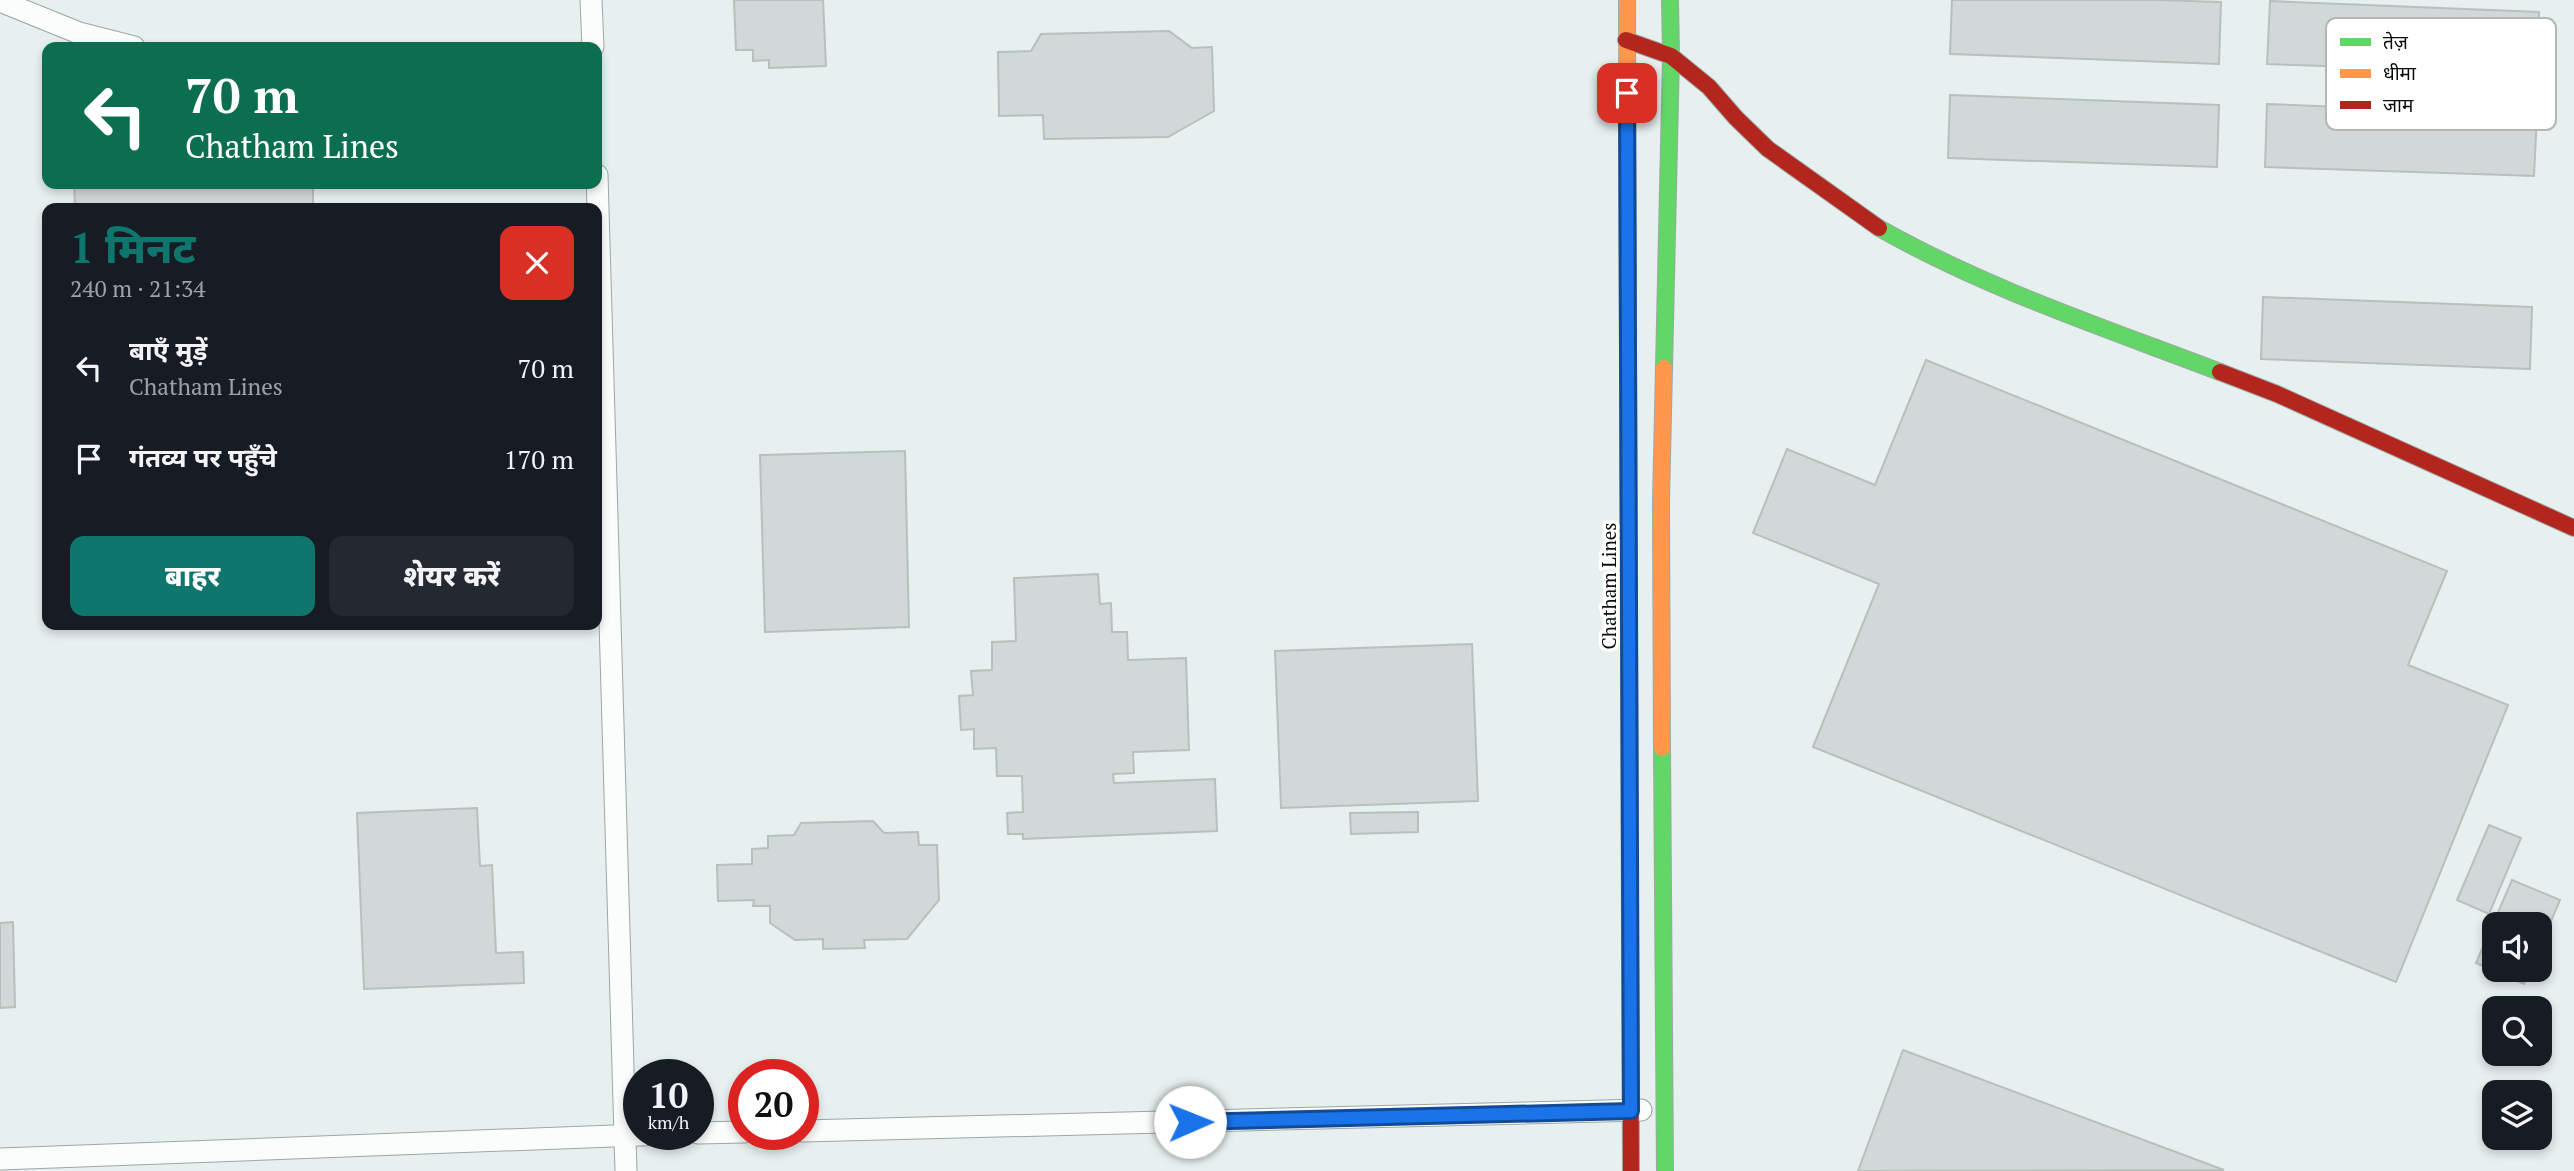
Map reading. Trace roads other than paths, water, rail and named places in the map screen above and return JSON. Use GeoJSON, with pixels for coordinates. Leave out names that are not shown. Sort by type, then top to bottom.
{"type":"FeatureCollection","features":[{"type":"Feature","properties":{"kind":"main road","name":"Chatham Lines"},"geometry":{"type":"LineString","coordinates":[[1627,0],[1631,1171]]}},
{"type":"Feature","properties":{"kind":"main road"},"geometry":{"type":"LineString","coordinates":[[1665,1171],[1661,502],[1670,0]]}},
{"type":"Feature","properties":{"kind":"main road"},"geometry":{"type":"LineString","coordinates":[[1626,40],[1671,56],[1709,87],[1768,149],[1869,223],[1923,253],[1985,282],[2277,394],[2574,528]]}},
{"type":"Feature","properties":{"kind":"lane"},"geometry":{"type":"LineString","coordinates":[[591,0],[593,42]]}},
{"type":"Feature","properties":{"kind":"lane"},"geometry":{"type":"LineString","coordinates":[[0,1],[79,33],[114,42]]}},
{"type":"Feature","properties":{"kind":"lane"},"geometry":{"type":"LineString","coordinates":[[602,491],[623,1079]]}},
{"type":"Feature","properties":{"kind":"lane"},"geometry":{"type":"LineString","coordinates":[[819,1131],[1664,1109]]}},
{"type":"Feature","properties":{"kind":"lane"},"geometry":{"type":"LineString","coordinates":[[0,1159],[623,1135]]}},
{"type":"Feature","properties":{"kind":"lane"},"geometry":{"type":"LineString","coordinates":[[625,1150],[626,1171]]}}]}
